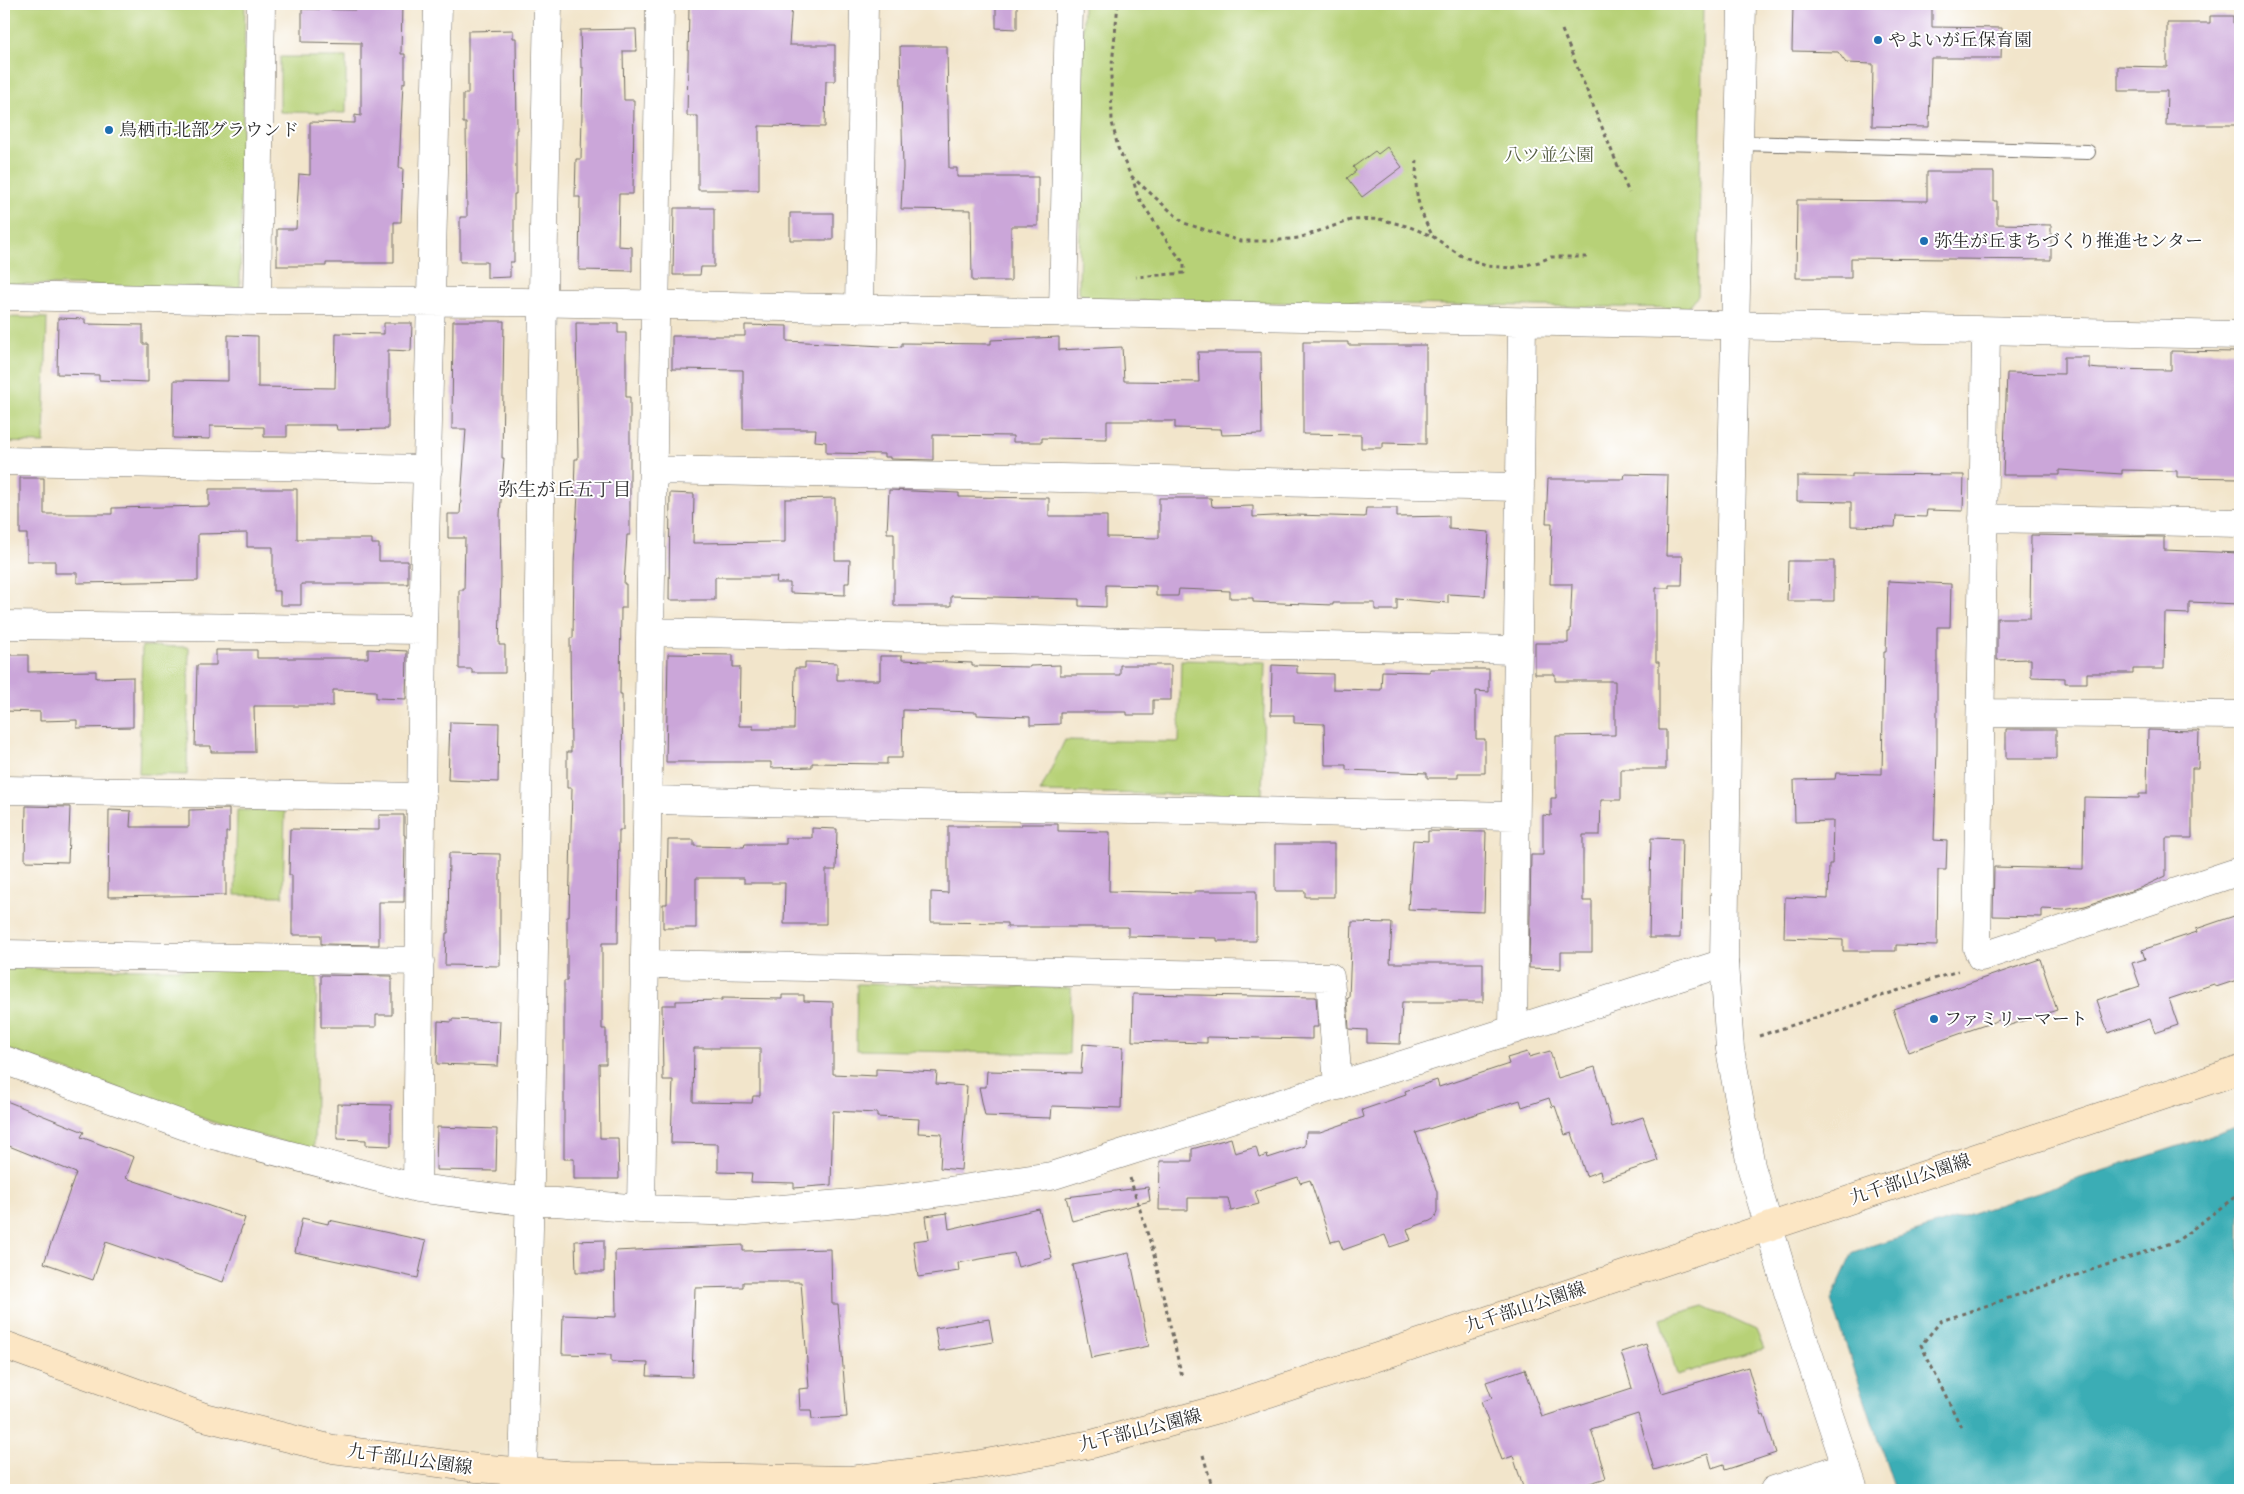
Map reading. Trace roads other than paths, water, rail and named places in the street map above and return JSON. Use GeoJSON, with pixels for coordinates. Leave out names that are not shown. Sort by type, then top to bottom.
{"type":"FeatureCollection","features":[{"type":"Feature","properties":{"kind":"main road","name":"九千部山公園線"},"geometry":{"type":"LineString","coordinates":[[4,1345],[204,1417],[324,1446],[477,1468],[523,1481],[568,1475],[850,1480],[975,1465],[1092,1444],[1233,1405],[2240,1070]]}},
{"type":"Feature","properties":{"kind":"street"},"geometry":{"type":"LineString","coordinates":[[257,301],[261,4]]}},
{"type":"Feature","properties":{"kind":"street"},"geometry":{"type":"LineString","coordinates":[[417,1188],[424,630],[438,4]]}},
{"type":"Feature","properties":{"kind":"street"},"geometry":{"type":"LineString","coordinates":[[523,1481],[530,1202],[542,303],[548,4]]}},
{"type":"Feature","properties":{"kind":"street"},"geometry":{"type":"LineString","coordinates":[[641,1209],[660,4]]}},
{"type":"Feature","properties":{"kind":"street"},"geometry":{"type":"LineString","coordinates":[[859,309],[864,4]]}},
{"type":"Feature","properties":{"kind":"street"},"geometry":{"type":"LineString","coordinates":[[1063,313],[1069,4]]}},
{"type":"Feature","properties":{"kind":"street"},"geometry":{"type":"LineString","coordinates":[[1742,4],[1728,667],[1724,963],[1730,1049],[1751,1166],[1788,1292],[1850,1478],[1774,1490]]}},
{"type":"Feature","properties":{"kind":"street"},"geometry":{"type":"LineString","coordinates":[[4,296],[257,301],[542,303],[2240,335]]}},
{"type":"Feature","properties":{"kind":"street"},"geometry":{"type":"LineString","coordinates":[[1513,1030],[1522,322]]}},
{"type":"Feature","properties":{"kind":"street"},"geometry":{"type":"LineString","coordinates":[[1986,330],[1977,948],[1981,957],[2240,871]]}},
{"type":"Feature","properties":{"kind":"street"},"geometry":{"type":"LineString","coordinates":[[4,461],[428,468]]}},
{"type":"Feature","properties":{"kind":"street"},"geometry":{"type":"LineString","coordinates":[[653,470],[1520,487]]}},
{"type":"Feature","properties":{"kind":"street"},"geometry":{"type":"LineString","coordinates":[[1984,518],[2240,523]]}},
{"type":"Feature","properties":{"kind":"street"},"geometry":{"type":"LineString","coordinates":[[4,625],[424,630]]}},
{"type":"Feature","properties":{"kind":"street"},"geometry":{"type":"LineString","coordinates":[[651,632],[1518,650]]}},
{"type":"Feature","properties":{"kind":"street"},"geometry":{"type":"LineString","coordinates":[[1981,713],[2240,715]]}},
{"type":"Feature","properties":{"kind":"street"},"geometry":{"type":"LineString","coordinates":[[4,790],[422,797]]}},
{"type":"Feature","properties":{"kind":"street"},"geometry":{"type":"LineString","coordinates":[[648,800],[1515,816]]}},
{"type":"Feature","properties":{"kind":"street"},"geometry":{"type":"LineString","coordinates":[[4,954],[420,961]]}},
{"type":"Feature","properties":{"kind":"street"},"geometry":{"type":"LineString","coordinates":[[4,1060],[205,1133],[417,1188],[530,1202],[556,1202],[641,1209],[745,1212],[888,1200],[1051,1176],[1724,963]]}},
{"type":"Feature","properties":{"kind":"street"},"geometry":{"type":"LineString","coordinates":[[645,964],[1330,977],[1338,1086]]}},
{"type":"Feature","properties":{"kind":"lane"},"geometry":{"type":"LineString","coordinates":[[1740,143],[2088,152]]}},
{"type":"Feature","properties":{"kind":"water"},"geometry":{"type":"Polygon","coordinates":[[[2240,1126],[2240,1490],[1895,1490],[1831,1300],[1853,1252],[2240,1126]]]}},
{"type":"Feature","properties":{"kind":"place","name":"やよいが丘保育園"},"geometry":{"type":"Point","coordinates":[1878,40]}},
{"type":"Feature","properties":{"kind":"place","name":"鳥栖市北部グラウンド"},"geometry":{"type":"Point","coordinates":[109,130]}},
{"type":"Feature","properties":{"kind":"place","name":"弥生が丘まちづくり推進センター"},"geometry":{"type":"Point","coordinates":[1924,241]}},
{"type":"Feature","properties":{"kind":"place","name":"ファミリーマート"},"geometry":{"type":"Point","coordinates":[1934,1019]}},
{"type":"Feature","properties":{"kind":"district","name":"弥生が丘五丁目"},"geometry":{"type":"Point","coordinates":[565,489]}},
{"type":"Feature","properties":{"kind":"park label","name":"八ツ並公園"},"geometry":{"type":"Point","coordinates":[1549,155]}}]}
